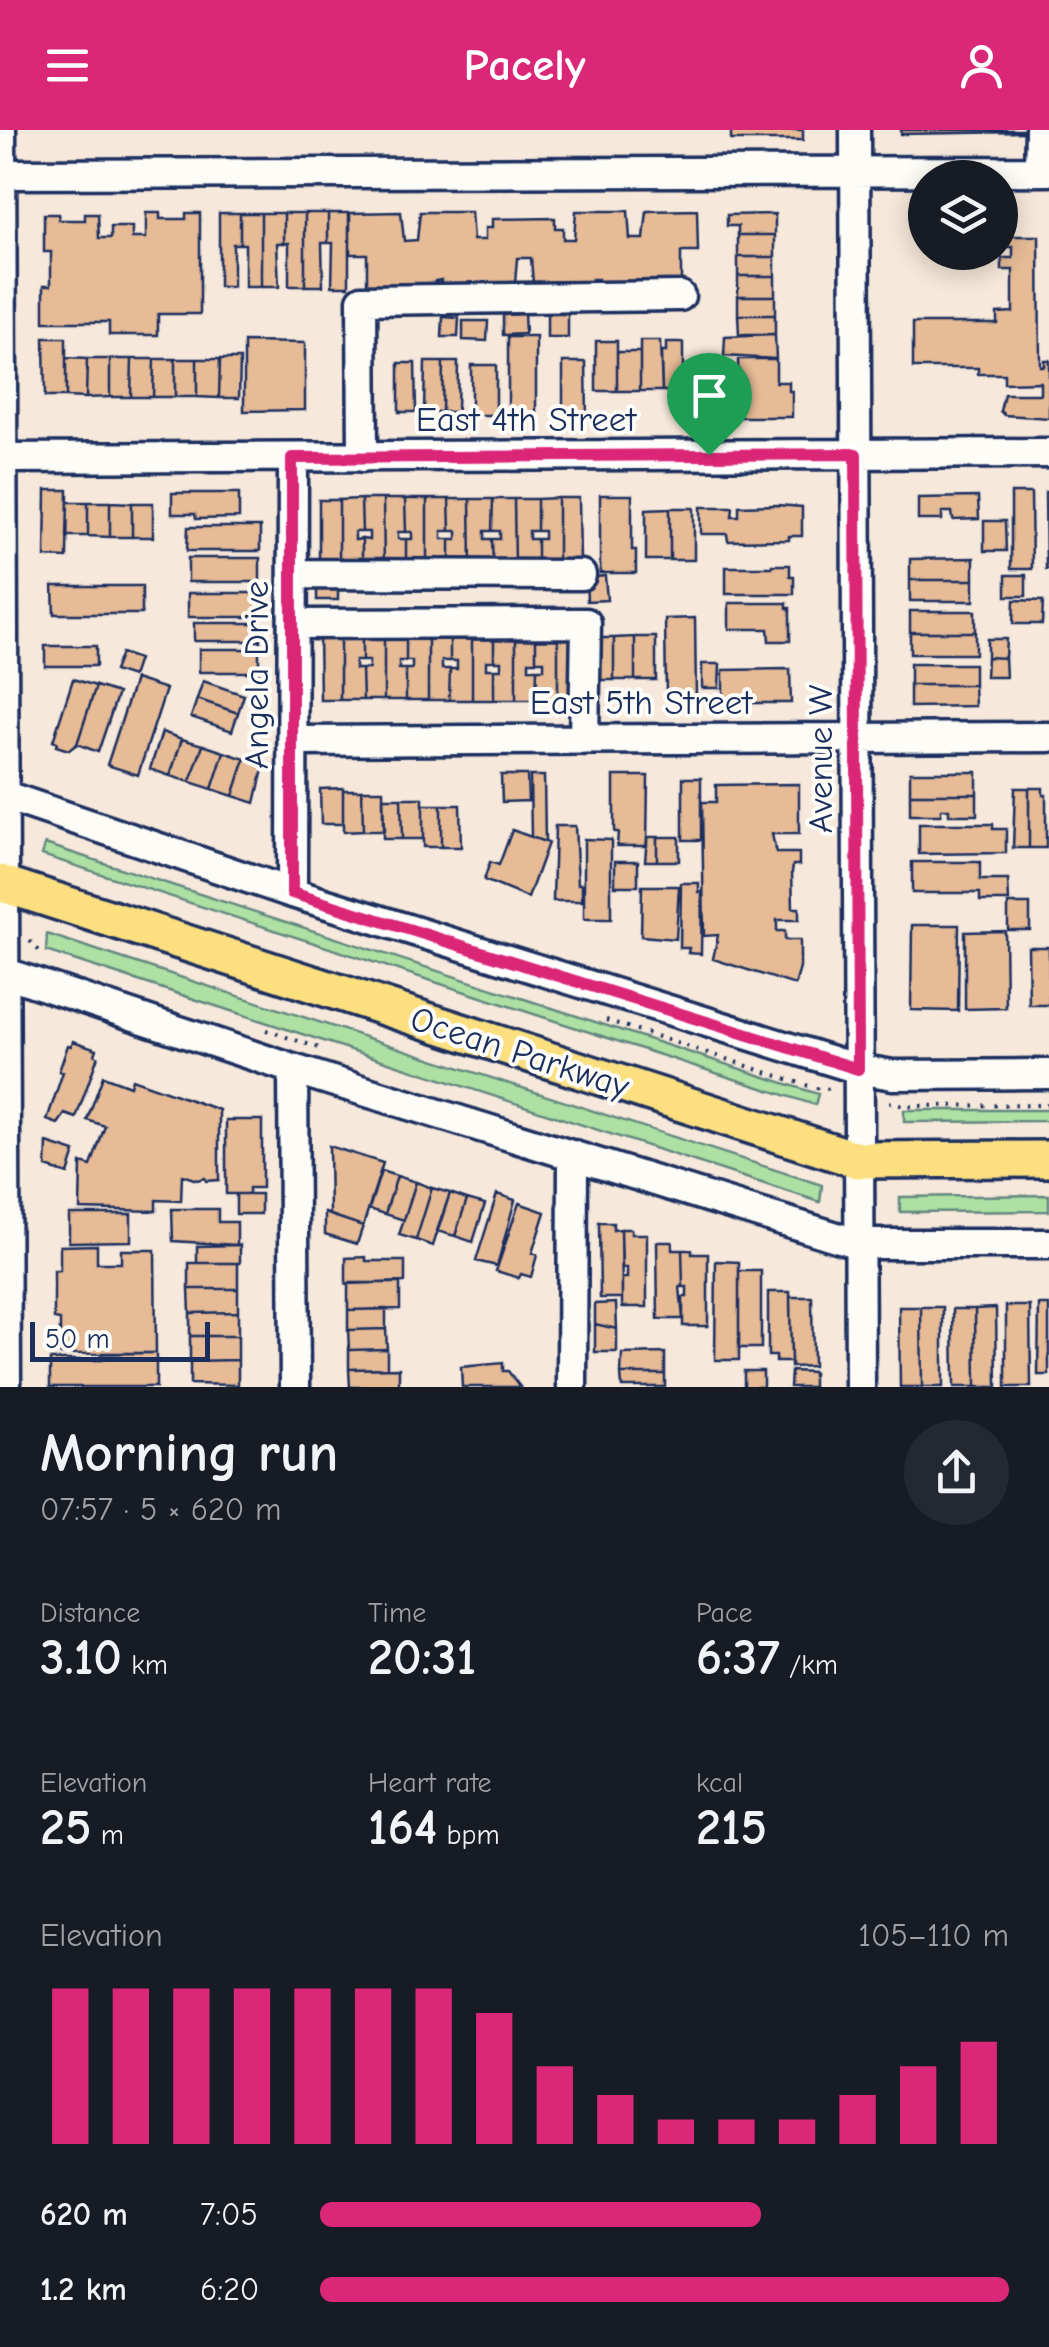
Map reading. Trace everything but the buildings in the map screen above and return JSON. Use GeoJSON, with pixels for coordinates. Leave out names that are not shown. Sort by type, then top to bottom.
{"type":"FeatureCollection","features":[{"type":"Feature","properties":{"kind":"main road","name":"Ocean Parkway"},"geometry":{"type":"LineString","coordinates":[[2,884],[858,1160],[1049,1159]]}},
{"type":"Feature","properties":{"kind":"street"},"geometry":{"type":"LineString","coordinates":[[2,130],[6,1387]]}},
{"type":"Feature","properties":{"kind":"street","name":"Avenue W"},"geometry":{"type":"LineString","coordinates":[[855,130],[860,1387]]}},
{"type":"Feature","properties":{"kind":"street"},"geometry":{"type":"LineString","coordinates":[[1,174],[1044,171],[1040,130]]}},
{"type":"Feature","properties":{"kind":"street"},"geometry":{"type":"LineString","coordinates":[[363,457],[362,300],[680,296]]}},
{"type":"Feature","properties":{"kind":"street","name":"East 4th Street"},"geometry":{"type":"LineString","coordinates":[[3,458],[1049,454]]}},
{"type":"Feature","properties":{"kind":"street","name":"Angela Drive"},"geometry":{"type":"LineString","coordinates":[[292,458],[292,893]]}},
{"type":"Feature","properties":{"kind":"street"},"geometry":{"type":"LineString","coordinates":[[293,574],[581,575]]}},
{"type":"Feature","properties":{"kind":"street"},"geometry":{"type":"LineString","coordinates":[[293,624],[586,623],[584,740]]}},
{"type":"Feature","properties":{"kind":"street","name":"East 5th Street"},"geometry":{"type":"LineString","coordinates":[[294,741],[1049,738]]}},
{"type":"Feature","properties":{"kind":"street"},"geometry":{"type":"LineString","coordinates":[[2,795],[292,893],[858,1069],[892,1075],[1049,1074]]}},
{"type":"Feature","properties":{"kind":"street"},"geometry":{"type":"LineString","coordinates":[[2,972],[294,1069],[859,1244],[1049,1244]]}},
{"type":"Feature","properties":{"kind":"street"},"geometry":{"type":"LineString","coordinates":[[294,1069],[295,1387]]}},
{"type":"Feature","properties":{"kind":"street"},"geometry":{"type":"LineString","coordinates":[[572,1387],[573,1154]]}},
{"type":"Feature","properties":{"kind":"path"},"geometry":{"type":"LineString","coordinates":[[883,1101],[904,1106],[1049,1105]]}},
{"type":"Feature","properties":{"kind":"green space"},"geometry":{"type":"Polygon","coordinates":[[[45,844],[818,1094],[815,1105],[42,855],[45,844]]]}},
{"type":"Feature","properties":{"kind":"green space"},"geometry":{"type":"Polygon","coordinates":[[[47,934],[822,1185],[820,1202],[46,951],[47,934]]]}},
{"type":"Feature","properties":{"kind":"green space"},"geometry":{"type":"Polygon","coordinates":[[[904,1110],[1049,1110],[1049,1121],[904,1122],[904,1110]]]}},
{"type":"Feature","properties":{"kind":"green space"},"geometry":{"type":"Polygon","coordinates":[[[1049,1195],[1049,1211],[900,1212],[900,1197],[1049,1195]]]}},
{"type":"Feature","properties":{"kind":"route"},"geometry":{"type":"LineString","coordinates":[[856,454],[858,1069],[292,893],[292,458],[709,455],[856,454]]}}]}
